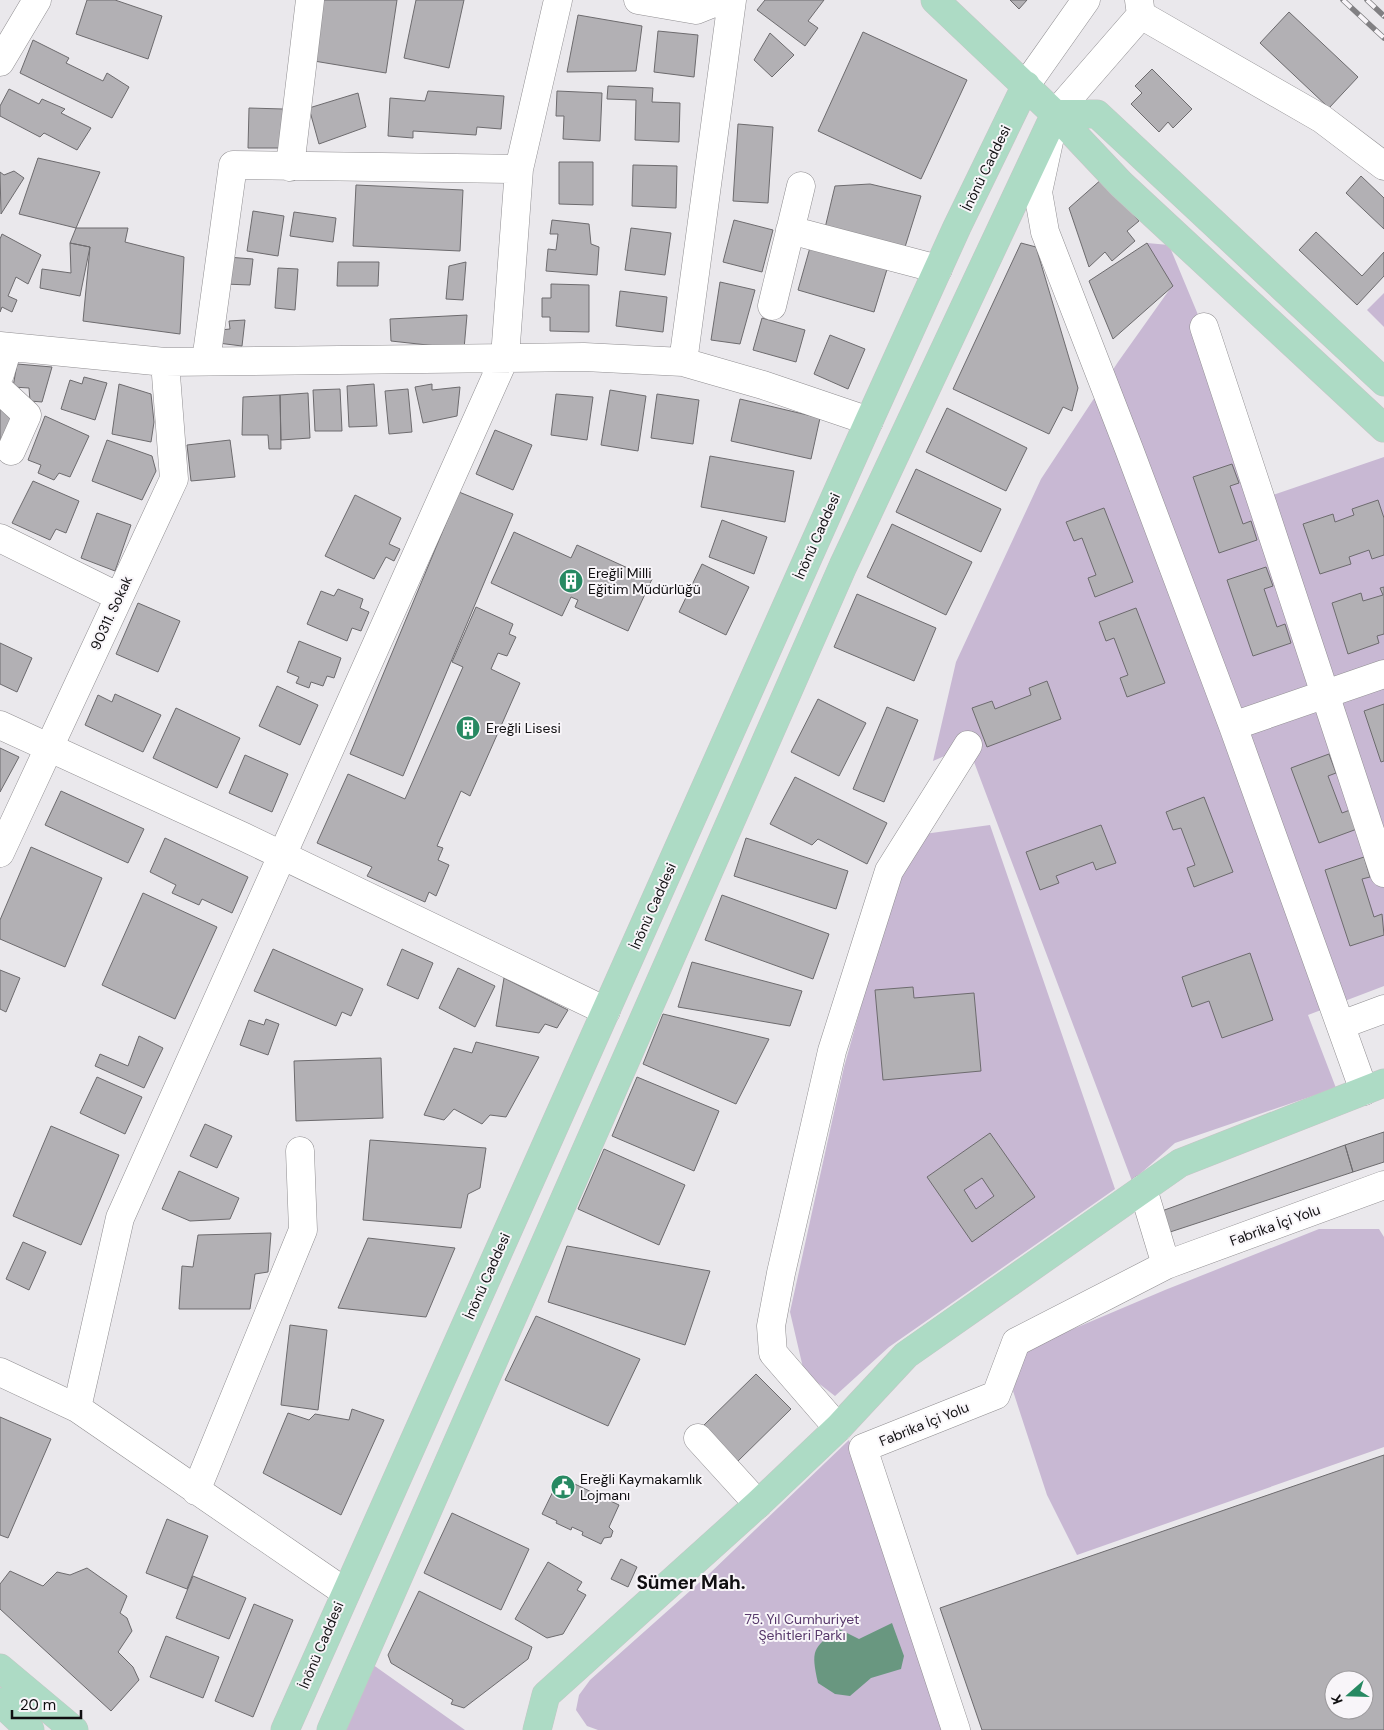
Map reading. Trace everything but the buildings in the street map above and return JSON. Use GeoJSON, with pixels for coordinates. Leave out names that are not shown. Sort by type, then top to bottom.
{"type":"FeatureCollection","features":[{"type":"Feature","properties":{"kind":"main road"},"geometry":{"type":"LineString","coordinates":[[935,0],[1026,85],[1121,184],[1384,428]]}},
{"type":"Feature","properties":{"kind":"main road","name":"İnönü Caddesi"},"geometry":{"type":"LineString","coordinates":[[285,1730],[869,421],[938,269],[1026,85]]}},
{"type":"Feature","properties":{"kind":"main road"},"geometry":{"type":"LineString","coordinates":[[1055,114],[1097,114],[1384,382]]}},
{"type":"Feature","properties":{"kind":"main road"},"geometry":{"type":"LineString","coordinates":[[331,1730],[835,584],[1055,114]]}},
{"type":"Feature","properties":{"kind":"main road"},"geometry":{"type":"LineString","coordinates":[[537,1730],[546,1695],[758,1504],[838,1428],[906,1355],[1180,1163],[1374,1087]]}},
{"type":"Feature","properties":{"kind":"main road"},"geometry":{"type":"LineString","coordinates":[[0,1668],[74,1730]]}},
{"type":"Feature","properties":{"kind":"main road"},"geometry":{"type":"LineString","coordinates":[[0,1702],[30,1730]]}},
{"type":"Feature","properties":{"kind":"street"},"geometry":{"type":"LineString","coordinates":[[0,62],[37,0]]}},
{"type":"Feature","properties":{"kind":"street"},"geometry":{"type":"LineString","coordinates":[[290,167],[310,0]]}},
{"type":"Feature","properties":{"kind":"street"},"geometry":{"type":"LineString","coordinates":[[77,1408],[120,1218],[505,357],[519,169],[558,0]]}},
{"type":"Feature","properties":{"kind":"street"},"geometry":{"type":"LineString","coordinates":[[638,0],[696,10],[721,0]]}},
{"type":"Feature","properties":{"kind":"street"},"geometry":{"type":"LineString","coordinates":[[683,362],[732,0]]}},
{"type":"Feature","properties":{"kind":"street"},"geometry":{"type":"LineString","coordinates":[[1026,85],[1086,0]]}},
{"type":"Feature","properties":{"kind":"street"},"geometry":{"type":"LineString","coordinates":[[1374,1087],[1341,1025],[1130,449],[1045,232],[1038,192],[1055,114],[1140,7],[1322,119],[1384,166]]}},
{"type":"Feature","properties":{"kind":"street"},"geometry":{"type":"LineString","coordinates":[[206,361],[233,165],[519,169]]}},
{"type":"Feature","properties":{"kind":"street"},"geometry":{"type":"LineString","coordinates":[[772,306],[801,186]]}},
{"type":"Feature","properties":{"kind":"street"},"geometry":{"type":"LineString","coordinates":[[790,230],[938,269]]}},
{"type":"Feature","properties":{"kind":"street"},"geometry":{"type":"LineString","coordinates":[[1204,327],[1326,692],[1384,873]]}},
{"type":"Feature","properties":{"kind":"street"},"geometry":{"type":"LineString","coordinates":[[0,374],[4,346],[165,362],[584,357],[683,362],[763,385],[869,421]]}},
{"type":"Feature","properties":{"kind":"street","name":"90311. Sokak"},"geometry":{"type":"LineString","coordinates":[[0,854],[48,747],[174,480],[165,362]]}},
{"type":"Feature","properties":{"kind":"street"},"geometry":{"type":"LineString","coordinates":[[0,390],[27,415],[11,451]]}},
{"type":"Feature","properties":{"kind":"street"},"geometry":{"type":"LineString","coordinates":[[0,538],[119,596]]}},
{"type":"Feature","properties":{"kind":"street"},"geometry":{"type":"LineString","coordinates":[[1233,726],[1326,692],[1384,674]]}},
{"type":"Feature","properties":{"kind":"street"},"geometry":{"type":"LineString","coordinates":[[0,725],[282,856],[606,1011]]}},
{"type":"Feature","properties":{"kind":"street"},"geometry":{"type":"LineString","coordinates":[[838,1428],[773,1353],[771,1326],[781,1273],[832,1051],[889,871],[968,745]]}},
{"type":"Feature","properties":{"kind":"street"},"geometry":{"type":"LineString","coordinates":[[1341,1025],[1384,1009]]}},
{"type":"Feature","properties":{"kind":"street"},"geometry":{"type":"LineString","coordinates":[[196,1491],[303,1230],[300,1150]]}},
{"type":"Feature","properties":{"kind":"street","name":"Fabrika İçi Yolu"},"geometry":{"type":"LineString","coordinates":[[956,1730],[863,1448],[996,1395],[1016,1342],[1166,1265],[1384,1185]]}},
{"type":"Feature","properties":{"kind":"street"},"geometry":{"type":"LineString","coordinates":[[1143,1189],[1166,1265]]}},
{"type":"Feature","properties":{"kind":"street"},"geometry":{"type":"LineString","coordinates":[[0,1372],[77,1408],[345,1592]]}},
{"type":"Feature","properties":{"kind":"street"},"geometry":{"type":"LineString","coordinates":[[698,1438],[758,1504]]}},
{"type":"Feature","properties":{"kind":"green space"},"geometry":{"type":"Polygon","coordinates":[[[1147,243],[1169,245],[1273,495],[1384,457],[1384,986],[1308,1015],[1336,1088],[1175,1143],[1132,1181],[968,746],[933,761],[956,662],[1041,479],[1118,362],[1172,286],[1147,243]]]}},
{"type":"Feature","properties":{"kind":"green space"},"geometry":{"type":"Polygon","coordinates":[[[1384,293],[1384,327],[1367,310],[1384,293]]]}},
{"type":"Feature","properties":{"kind":"green space"},"geometry":{"type":"Polygon","coordinates":[[[990,825],[1115,1189],[889,1347],[835,1396],[804,1372],[790,1312],[844,1067],[897,878],[924,834],[990,825]]]}},
{"type":"Feature","properties":{"kind":"green space"},"geometry":{"type":"Polygon","coordinates":[[[1319,1229],[1379,1229],[1384,1237],[1384,1447],[1077,1555],[1047,1495],[1013,1391],[1026,1349],[1165,1290],[1319,1229]]]}},
{"type":"Feature","properties":{"kind":"green space","name":"75. Yıl Cumhuriyet Şehitleri Parkı"},"geometry":{"type":"Polygon","coordinates":[[[849,1440],[945,1730],[598,1730],[587,1726],[576,1710],[579,1695],[590,1680],[709,1574],[849,1440]]]}},
{"type":"Feature","properties":{"kind":"green space"},"geometry":{"type":"Polygon","coordinates":[[[362,1657],[465,1730],[331,1730],[362,1657]]]}},
{"type":"Feature","properties":{"kind":"shaded area"},"geometry":{"type":"Polygon","coordinates":[[[892,1623],[904,1656],[901,1669],[871,1678],[850,1696],[835,1694],[818,1683],[814,1656],[823,1641],[839,1629],[859,1639],[892,1623]]]}},
{"type":"Feature","properties":{"kind":"railway"},"geometry":{"type":"LineString","coordinates":[[1343,0],[1384,38]]}},
{"type":"Feature","properties":{"kind":"railway"},"geometry":{"type":"LineString","coordinates":[[1367,0],[1384,16]]}},
{"type":"Feature","properties":{"kind":"place","name":"Ereğli Milli Eğitim Müdürlüğü"},"geometry":{"type":"Point","coordinates":[571,581]}},
{"type":"Feature","properties":{"kind":"place","name":"Ereğli Lisesi"},"geometry":{"type":"Point","coordinates":[468,728]}},
{"type":"Feature","properties":{"kind":"place","name":"Ereğli Kaymakamlık Lojmanı"},"geometry":{"type":"Point","coordinates":[563,1487]}},
{"type":"Feature","properties":{"kind":"district","name":"Sümer Mah."},"geometry":{"type":"Point","coordinates":[691,1582]}}]}
